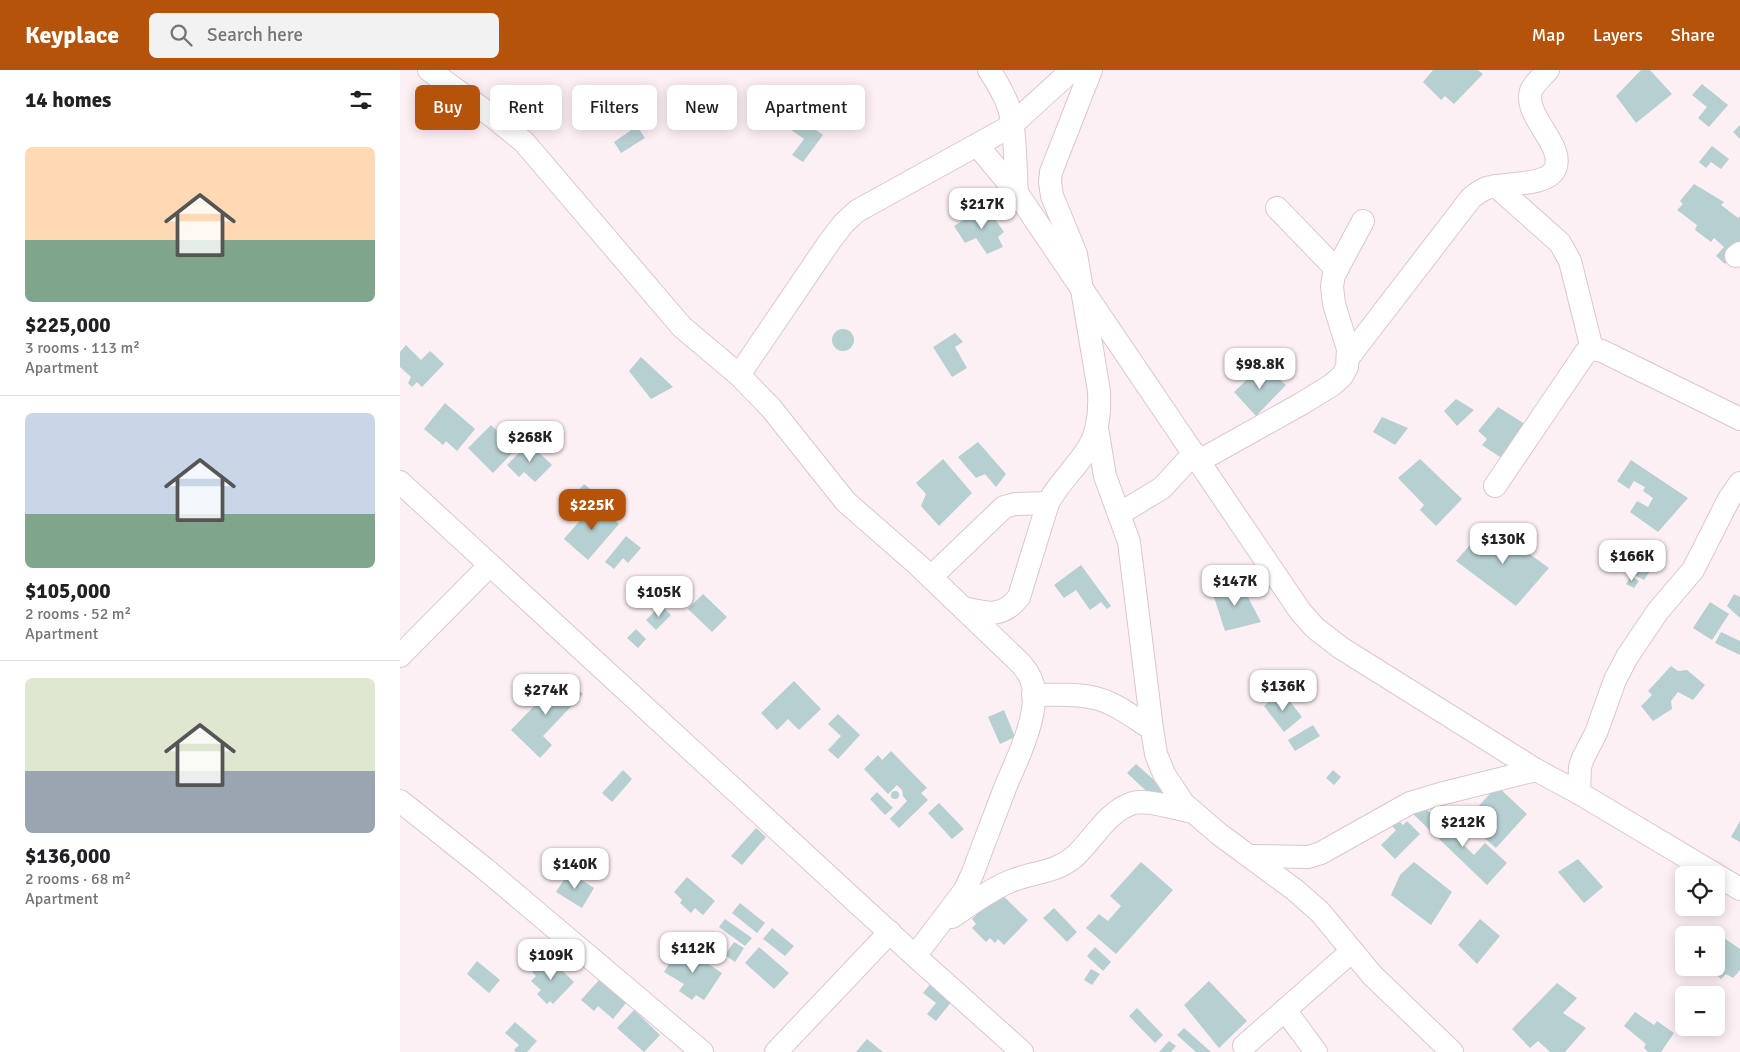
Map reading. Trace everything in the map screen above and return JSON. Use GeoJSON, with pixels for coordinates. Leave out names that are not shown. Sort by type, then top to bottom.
{"type":"FeatureCollection","features":[{"type":"Feature","properties":{"kind":"street"},"geometry":{"type":"LineString","coordinates":[[429,70],[524,142],[682,327],[739,375],[771,408],[846,502],[931,577],[1022,664],[1030,678],[1034,701],[1030,719],[974,870],[965,890],[915,956]]}},
{"type":"Feature","properties":{"kind":"street"},"geometry":{"type":"LineString","coordinates":[[989,70],[1001,89],[1009,109],[1012,124],[1017,193]]}},
{"type":"Feature","properties":{"kind":"street"},"geometry":{"type":"LineString","coordinates":[[739,375],[830,241],[844,223],[857,211],[1012,124],[1072,70]]}},
{"type":"Feature","properties":{"kind":"street"},"geometry":{"type":"LineString","coordinates":[[963,608],[994,613],[1013,605],[1019,597],[1048,503],[1054,490],[1089,448],[1097,428],[1100,409],[1099,391],[1076,254],[1052,196],[1050,182],[1051,172],[1091,70]]}},
{"type":"Feature","properties":{"kind":"street"},"geometry":{"type":"LineString","coordinates":[[1348,358],[1472,198],[1485,188],[1530,182],[1549,177],[1554,172],[1557,165],[1553,149],[1531,106],[1531,90],[1548,70]]}},
{"type":"Feature","properties":{"kind":"street"},"geometry":{"type":"LineString","coordinates":[[977,145],[1017,193],[1300,611],[1315,628],[1341,648],[1536,770],[1579,793],[1740,889]]}},
{"type":"Feature","properties":{"kind":"street"},"geometry":{"type":"LineString","coordinates":[[1496,186],[1560,243],[1566,251],[1592,350]]}},
{"type":"Feature","properties":{"kind":"street"},"geometry":{"type":"LineString","coordinates":[[1277,208],[1336,270]]}},
{"type":"Feature","properties":{"kind":"street"},"geometry":{"type":"LineString","coordinates":[[1119,514],[1162,488],[1196,457],[1332,385],[1342,376],[1347,366],[1348,349],[1332,294],[1334,275],[1363,221]]}},
{"type":"Feature","properties":{"kind":"street"},"geometry":{"type":"LineString","coordinates":[[1495,486],[1586,352],[1592,350],[1602,351],[1740,419]]}},
{"type":"Feature","properties":{"kind":"street"},"geometry":{"type":"LineString","coordinates":[[1097,428],[1105,476],[1129,542],[1156,754],[1174,792],[1193,812],[1219,834],[1251,856],[1320,912],[1372,975],[1452,1052]]}},
{"type":"Feature","properties":{"kind":"street"},"geometry":{"type":"LineString","coordinates":[[400,482],[915,956],[1022,1052]]}},
{"type":"Feature","properties":{"kind":"street"},"geometry":{"type":"LineString","coordinates":[[1579,793],[1580,767],[1583,758],[1596,733],[1615,680],[1627,656],[1658,611],[1693,570],[1725,506],[1740,483]]}},
{"type":"Feature","properties":{"kind":"street"},"geometry":{"type":"LineString","coordinates":[[931,577],[1004,507],[1015,504],[1048,503]]}},
{"type":"Feature","properties":{"kind":"street"},"geometry":{"type":"LineString","coordinates":[[400,656],[490,565]]}},
{"type":"Feature","properties":{"kind":"street"},"geometry":{"type":"LineString","coordinates":[[1033,695],[1078,695],[1095,698],[1112,704],[1152,729]]}},
{"type":"Feature","properties":{"kind":"street"},"geometry":{"type":"LineString","coordinates":[[1251,856],[1298,858],[1319,854],[1410,803],[1536,770]]}},
{"type":"Feature","properties":{"kind":"street"},"geometry":{"type":"LineString","coordinates":[[400,801],[484,868],[702,1052]]}},
{"type":"Feature","properties":{"kind":"street"},"geometry":{"type":"LineString","coordinates":[[937,928],[995,888],[1014,880],[1061,866],[1074,856],[1110,816],[1133,803],[1146,802],[1193,812]]}},
{"type":"Feature","properties":{"kind":"street"},"geometry":{"type":"LineString","coordinates":[[1295,890],[1298,881],[1319,854]]}},
{"type":"Feature","properties":{"kind":"street"},"geometry":{"type":"LineString","coordinates":[[776,1052],[890,932]]}},
{"type":"Feature","properties":{"kind":"street"},"geometry":{"type":"LineString","coordinates":[[1244,1046],[1352,951]]}},
{"type":"Feature","properties":{"kind":"street"},"geometry":{"type":"LineString","coordinates":[[1285,1010],[1316,1052]]}},
{"type":"Feature","properties":{"kind":"building"},"geometry":{"type":"Polygon","coordinates":[[[1433,70],[1478,70],[1483,74],[1454,104],[1445,96],[1441,100],[1423,82],[1433,70]]]}},
{"type":"Feature","properties":{"kind":"building"},"geometry":{"type":"Polygon","coordinates":[[[1641,70],[1650,70],[1672,94],[1636,123],[1616,96],[1641,70]]]}},
{"type":"Feature","properties":{"kind":"building"},"geometry":{"type":"Polygon","coordinates":[[[1702,84],[1728,105],[1709,127],[1698,118],[1707,107],[1692,95],[1702,84]]]}},
{"type":"Feature","properties":{"kind":"building"},"geometry":{"type":"Polygon","coordinates":[[[1740,125],[1740,139],[1733,132],[1740,125]]]}},
{"type":"Feature","properties":{"kind":"building"},"geometry":{"type":"Polygon","coordinates":[[[631,130],[640,130],[645,138],[621,153],[614,142],[631,130]]]}},
{"type":"Feature","properties":{"kind":"building"},"geometry":{"type":"Polygon","coordinates":[[[792,130],[816,130],[823,135],[803,162],[792,155],[804,139],[792,130]]]}},
{"type":"Feature","properties":{"kind":"building"},"geometry":{"type":"Polygon","coordinates":[[[1712,146],[1729,159],[1721,169],[1711,162],[1706,168],[1699,162],[1712,146]]]}},
{"type":"Feature","properties":{"kind":"building"},"geometry":{"type":"Polygon","coordinates":[[[1694,184],[1724,202],[1721,205],[1738,218],[1740,216],[1740,245],[1725,264],[1716,256],[1724,247],[1714,238],[1711,242],[1695,230],[1697,225],[1677,210],[1683,204],[1680,201],[1694,184]]]}},
{"type":"Feature","properties":{"kind":"building"},"geometry":{"type":"Polygon","coordinates":[[[986,206],[1004,232],[998,237],[1003,247],[987,254],[976,238],[965,243],[954,226],[986,206]]]}},
{"type":"Feature","properties":{"kind":"building"},"geometry":{"type":"Polygon","coordinates":[[[843,329],[851,332],[854,340],[851,348],[843,351],[835,348],[832,340],[835,332],[843,329]]]}},
{"type":"Feature","properties":{"kind":"building"},"geometry":{"type":"Polygon","coordinates":[[[955,333],[963,342],[955,347],[967,368],[952,377],[933,347],[955,333]]]}},
{"type":"Feature","properties":{"kind":"building"},"geometry":{"type":"Polygon","coordinates":[[[406,345],[421,360],[430,351],[444,364],[422,387],[417,382],[412,387],[408,383],[411,377],[400,367],[400,352],[406,345]]]}},
{"type":"Feature","properties":{"kind":"building"},"geometry":{"type":"Polygon","coordinates":[[[641,357],[673,387],[651,399],[629,371],[641,357]]]}},
{"type":"Feature","properties":{"kind":"building"},"geometry":{"type":"Polygon","coordinates":[[[1262,365],[1286,385],[1256,416],[1234,392],[1262,365]]]}},
{"type":"Feature","properties":{"kind":"building"},"geometry":{"type":"Polygon","coordinates":[[[1456,399],[1474,410],[1457,426],[1444,411],[1456,399]]]}},
{"type":"Feature","properties":{"kind":"building"},"geometry":{"type":"Polygon","coordinates":[[[445,403],[475,429],[457,451],[446,441],[443,445],[424,429],[445,403]]]}},
{"type":"Feature","properties":{"kind":"building"},"geometry":{"type":"Polygon","coordinates":[[[1498,407],[1528,426],[1503,459],[1482,445],[1487,439],[1478,431],[1498,407]]]}},
{"type":"Feature","properties":{"kind":"building"},"geometry":{"type":"Polygon","coordinates":[[[1382,417],[1408,428],[1395,445],[1373,432],[1382,417]]]}},
{"type":"Feature","properties":{"kind":"building"},"geometry":{"type":"Polygon","coordinates":[[[491,425],[516,449],[493,473],[468,448],[491,425]]]}},
{"type":"Feature","properties":{"kind":"building"},"geometry":{"type":"Polygon","coordinates":[[[978,442],[1006,474],[996,487],[985,474],[976,478],[958,457],[978,442]]]}},
{"type":"Feature","properties":{"kind":"building"},"geometry":{"type":"Polygon","coordinates":[[[529,443],[552,465],[535,482],[524,472],[519,477],[507,465],[529,443]]]}},
{"type":"Feature","properties":{"kind":"building"},"geometry":{"type":"Polygon","coordinates":[[[943,459],[972,493],[939,526],[921,506],[926,494],[916,483],[943,459]]]}},
{"type":"Feature","properties":{"kind":"building"},"geometry":{"type":"Polygon","coordinates":[[[1420,459],[1462,499],[1436,526],[1420,510],[1424,505],[1398,478],[1420,459]]]}},
{"type":"Feature","properties":{"kind":"building"},"geometry":{"type":"Polygon","coordinates":[[[1631,460],[1688,498],[1658,532],[1630,512],[1637,501],[1648,507],[1653,498],[1643,491],[1645,487],[1634,481],[1629,489],[1617,481],[1631,460]]]}},
{"type":"Feature","properties":{"kind":"building"},"geometry":{"type":"Polygon","coordinates":[[[584,484],[595,493],[576,515],[565,506],[584,484]]]}},
{"type":"Feature","properties":{"kind":"building"},"geometry":{"type":"Polygon","coordinates":[[[595,503],[619,524],[588,560],[564,539],[595,503]]]}},
{"type":"Feature","properties":{"kind":"building"},"geometry":{"type":"Polygon","coordinates":[[[1488,524],[1549,568],[1516,606],[1456,561],[1469,546],[1474,546],[1488,524]]]}},
{"type":"Feature","properties":{"kind":"building"},"geometry":{"type":"Polygon","coordinates":[[[626,536],[641,548],[628,563],[623,558],[614,569],[605,562],[626,536]]]}},
{"type":"Feature","properties":{"kind":"building"},"geometry":{"type":"Polygon","coordinates":[[[1632,561],[1650,571],[1644,580],[1627,571],[1632,561]]]}},
{"type":"Feature","properties":{"kind":"building"},"geometry":{"type":"Polygon","coordinates":[[[1081,565],[1111,606],[1107,609],[1101,602],[1090,610],[1076,590],[1064,598],[1054,585],[1081,565]]]}},
{"type":"Feature","properties":{"kind":"building"},"geometry":{"type":"Polygon","coordinates":[[[1631,576],[1639,581],[1634,588],[1626,584],[1631,576]]]}},
{"type":"Feature","properties":{"kind":"building"},"geometry":{"type":"Polygon","coordinates":[[[1240,582],[1261,622],[1225,631],[1211,588],[1240,582]]]}},
{"type":"Feature","properties":{"kind":"building"},"geometry":{"type":"Polygon","coordinates":[[[703,594],[727,617],[712,632],[688,609],[703,594]]]}},
{"type":"Feature","properties":{"kind":"building"},"geometry":{"type":"Polygon","coordinates":[[[1734,594],[1740,597],[1740,618],[1727,606],[1734,594]]]}},
{"type":"Feature","properties":{"kind":"building"},"geometry":{"type":"Polygon","coordinates":[[[1710,602],[1729,614],[1712,640],[1693,628],[1710,602]]]}},
{"type":"Feature","properties":{"kind":"building"},"geometry":{"type":"Polygon","coordinates":[[[661,605],[671,615],[656,630],[646,620],[661,605]]]}},
{"type":"Feature","properties":{"kind":"building"},"geometry":{"type":"Polygon","coordinates":[[[636,629],[646,639],[638,648],[627,638],[636,629]]]}},
{"type":"Feature","properties":{"kind":"building"},"geometry":{"type":"Polygon","coordinates":[[[1721,632],[1740,641],[1740,655],[1715,643],[1721,632]]]}},
{"type":"Feature","properties":{"kind":"building"},"geometry":{"type":"Polygon","coordinates":[[[1671,666],[1678,671],[1687,670],[1705,685],[1693,700],[1678,692],[1671,701],[1672,709],[1653,721],[1641,706],[1652,695],[1648,691],[1671,666]]]}},
{"type":"Feature","properties":{"kind":"building"},"geometry":{"type":"Polygon","coordinates":[[[563,676],[583,694],[543,736],[552,745],[540,758],[511,730],[563,676]]]}},
{"type":"Feature","properties":{"kind":"building"},"geometry":{"type":"Polygon","coordinates":[[[794,681],[821,709],[799,730],[788,719],[777,730],[761,713],[794,681]]]}},
{"type":"Feature","properties":{"kind":"building"},"geometry":{"type":"Polygon","coordinates":[[[1282,691],[1302,717],[1284,732],[1264,706],[1282,691]]]}},
{"type":"Feature","properties":{"kind":"building"},"geometry":{"type":"Polygon","coordinates":[[[1004,710],[1015,737],[1000,744],[988,717],[1004,710]]]}},
{"type":"Feature","properties":{"kind":"building"},"geometry":{"type":"Polygon","coordinates":[[[838,714],[860,735],[838,759],[828,750],[841,736],[828,724],[838,714]]]}},
{"type":"Feature","properties":{"kind":"building"},"geometry":{"type":"Polygon","coordinates":[[[1313,725],[1320,736],[1295,751],[1288,740],[1313,725]]]}},
{"type":"Feature","properties":{"kind":"building"},"geometry":{"type":"Polygon","coordinates":[[[891,751],[927,788],[921,793],[928,800],[899,828],[890,819],[907,801],[903,796],[902,790],[897,785],[888,794],[864,769],[878,755],[882,760],[891,751]]]}},
{"type":"Feature","properties":{"kind":"building"},"geometry":{"type":"Polygon","coordinates":[[[1136,764],[1164,789],[1157,801],[1127,773],[1136,764]]]}},
{"type":"Feature","properties":{"kind":"building"},"geometry":{"type":"Polygon","coordinates":[[[623,770],[632,779],[612,802],[602,793],[623,770]]]}},
{"type":"Feature","properties":{"kind":"building"},"geometry":{"type":"Polygon","coordinates":[[[1333,770],[1341,777],[1334,785],[1326,778],[1333,770]]]}},
{"type":"Feature","properties":{"kind":"building"},"geometry":{"type":"Polygon","coordinates":[[[1497,786],[1527,814],[1496,848],[1482,836],[1491,824],[1475,810],[1497,786]]]}},
{"type":"Feature","properties":{"kind":"building"},"geometry":{"type":"Polygon","coordinates":[[[895,791],[899,795],[895,799],[891,795],[895,791]]]}},
{"type":"Feature","properties":{"kind":"building"},"geometry":{"type":"Polygon","coordinates":[[[877,792],[893,808],[885,815],[870,799],[877,792]]]}},
{"type":"Feature","properties":{"kind":"building"},"geometry":{"type":"Polygon","coordinates":[[[939,803],[964,829],[952,839],[928,813],[939,803]]]}},
{"type":"Feature","properties":{"kind":"building"},"geometry":{"type":"Polygon","coordinates":[[[1420,803],[1474,855],[1485,843],[1507,863],[1487,885],[1411,812],[1420,803]]]}},
{"type":"Feature","properties":{"kind":"building"},"geometry":{"type":"Polygon","coordinates":[[[1392,814],[1403,825],[1407,821],[1420,834],[1395,859],[1381,845],[1396,830],[1386,821],[1392,814]]]}},
{"type":"Feature","properties":{"kind":"building"},"geometry":{"type":"Polygon","coordinates":[[[1740,821],[1740,842],[1731,837],[1740,821]]]}},
{"type":"Feature","properties":{"kind":"building"},"geometry":{"type":"Polygon","coordinates":[[[756,828],[766,837],[742,865],[731,856],[756,828]]]}},
{"type":"Feature","properties":{"kind":"building"},"geometry":{"type":"Polygon","coordinates":[[[1578,859],[1603,887],[1584,903],[1558,872],[1578,859]]]}},
{"type":"Feature","properties":{"kind":"building"},"geometry":{"type":"Polygon","coordinates":[[[1141,862],[1173,890],[1116,954],[1086,928],[1099,914],[1108,921],[1121,906],[1110,896],[1141,862]]]}},
{"type":"Feature","properties":{"kind":"building"},"geometry":{"type":"Polygon","coordinates":[[[1414,862],[1452,892],[1431,925],[1391,895],[1400,875],[1414,862]]]}},
{"type":"Feature","properties":{"kind":"building"},"geometry":{"type":"Polygon","coordinates":[[[569,872],[594,888],[582,908],[556,892],[569,872]]]}},
{"type":"Feature","properties":{"kind":"building"},"geometry":{"type":"Polygon","coordinates":[[[687,877],[715,901],[703,915],[695,908],[691,913],[680,903],[682,900],[674,892],[687,877]]]}},
{"type":"Feature","properties":{"kind":"building"},"geometry":{"type":"Polygon","coordinates":[[[999,892],[1028,920],[1004,945],[998,939],[995,943],[990,938],[986,942],[972,928],[976,924],[972,919],[999,892]]]}},
{"type":"Feature","properties":{"kind":"building"},"geometry":{"type":"Polygon","coordinates":[[[740,903],[765,923],[757,933],[732,913],[740,903]]]}},
{"type":"Feature","properties":{"kind":"building"},"geometry":{"type":"Polygon","coordinates":[[[1054,908],[1077,932],[1067,942],[1043,918],[1054,908]]]}},
{"type":"Feature","properties":{"kind":"building"},"geometry":{"type":"Polygon","coordinates":[[[725,919],[752,938],[745,946],[719,927],[725,919]]]}},
{"type":"Feature","properties":{"kind":"building"},"geometry":{"type":"Polygon","coordinates":[[[1480,919],[1500,936],[1477,964],[1458,945],[1480,919]]]}},
{"type":"Feature","properties":{"kind":"building"},"geometry":{"type":"Polygon","coordinates":[[[772,928],[794,946],[785,956],[763,939],[772,928]]]}},
{"type":"Feature","properties":{"kind":"building"},"geometry":{"type":"Polygon","coordinates":[[[1725,939],[1740,949],[1740,970],[1733,978],[1726,974],[1725,939]]]}},
{"type":"Feature","properties":{"kind":"building"},"geometry":{"type":"Polygon","coordinates":[[[734,942],[744,948],[735,962],[725,955],[734,942]]]}},
{"type":"Feature","properties":{"kind":"building"},"geometry":{"type":"Polygon","coordinates":[[[681,946],[722,973],[704,1000],[696,995],[692,1000],[679,991],[684,984],[664,972],[681,946]]]}},
{"type":"Feature","properties":{"kind":"building"},"geometry":{"type":"Polygon","coordinates":[[[759,947],[789,973],[774,989],[745,963],[759,947]]]}},
{"type":"Feature","properties":{"kind":"building"},"geometry":{"type":"Polygon","coordinates":[[[1095,947],[1111,962],[1103,971],[1087,956],[1095,947]]]}},
{"type":"Feature","properties":{"kind":"building"},"geometry":{"type":"Polygon","coordinates":[[[547,956],[574,982],[553,1004],[550,1001],[547,1004],[537,994],[541,990],[531,981],[536,976],[532,972],[547,956]]]}},
{"type":"Feature","properties":{"kind":"building"},"geometry":{"type":"Polygon","coordinates":[[[477,961],[500,980],[489,993],[467,974],[477,961]]]}},
{"type":"Feature","properties":{"kind":"building"},"geometry":{"type":"Polygon","coordinates":[[[1091,969],[1100,974],[1092,985],[1084,980],[1091,969]]]}},
{"type":"Feature","properties":{"kind":"building"},"geometry":{"type":"Polygon","coordinates":[[[599,980],[626,1003],[613,1019],[598,1006],[594,1011],[581,1000],[599,980]]]}},
{"type":"Feature","properties":{"kind":"building"},"geometry":{"type":"Polygon","coordinates":[[[1209,981],[1247,1021],[1219,1048],[1184,1005],[1209,981]]]}},
{"type":"Feature","properties":{"kind":"building"},"geometry":{"type":"Polygon","coordinates":[[[932,982],[953,1000],[936,1021],[927,1014],[936,1003],[923,993],[932,982]]]}},
{"type":"Feature","properties":{"kind":"building"},"geometry":{"type":"Polygon","coordinates":[[[1557,983],[1577,998],[1563,1013],[1586,1028],[1565,1052],[1550,1052],[1538,1041],[1530,1048],[1512,1029],[1557,983]]]}},
{"type":"Feature","properties":{"kind":"building"},"geometry":{"type":"Polygon","coordinates":[[[1137,1008],[1163,1035],[1155,1043],[1129,1016],[1137,1008]]]}},
{"type":"Feature","properties":{"kind":"building"},"geometry":{"type":"Polygon","coordinates":[[[634,1010],[660,1035],[644,1052],[617,1028],[634,1010]]]}},
{"type":"Feature","properties":{"kind":"building"},"geometry":{"type":"Polygon","coordinates":[[[1635,1012],[1654,1025],[1657,1021],[1674,1033],[1661,1052],[1648,1052],[1644,1048],[1646,1044],[1624,1026],[1635,1012]]]}},
{"type":"Feature","properties":{"kind":"building"},"geometry":{"type":"Polygon","coordinates":[[[515,1022],[537,1041],[527,1052],[516,1052],[514,1050],[519,1045],[505,1033],[515,1022]]]}},
{"type":"Feature","properties":{"kind":"building"},"geometry":{"type":"Polygon","coordinates":[[[1184,1028],[1211,1052],[1196,1052],[1177,1035],[1184,1028]]]}},
{"type":"Feature","properties":{"kind":"building"},"geometry":{"type":"Polygon","coordinates":[[[867,1039],[883,1052],[856,1052],[867,1039]]]}},
{"type":"Feature","properties":{"kind":"building"},"geometry":{"type":"Polygon","coordinates":[[[1169,1041],[1176,1046],[1171,1052],[1159,1052],[1169,1041]]]}}]}
